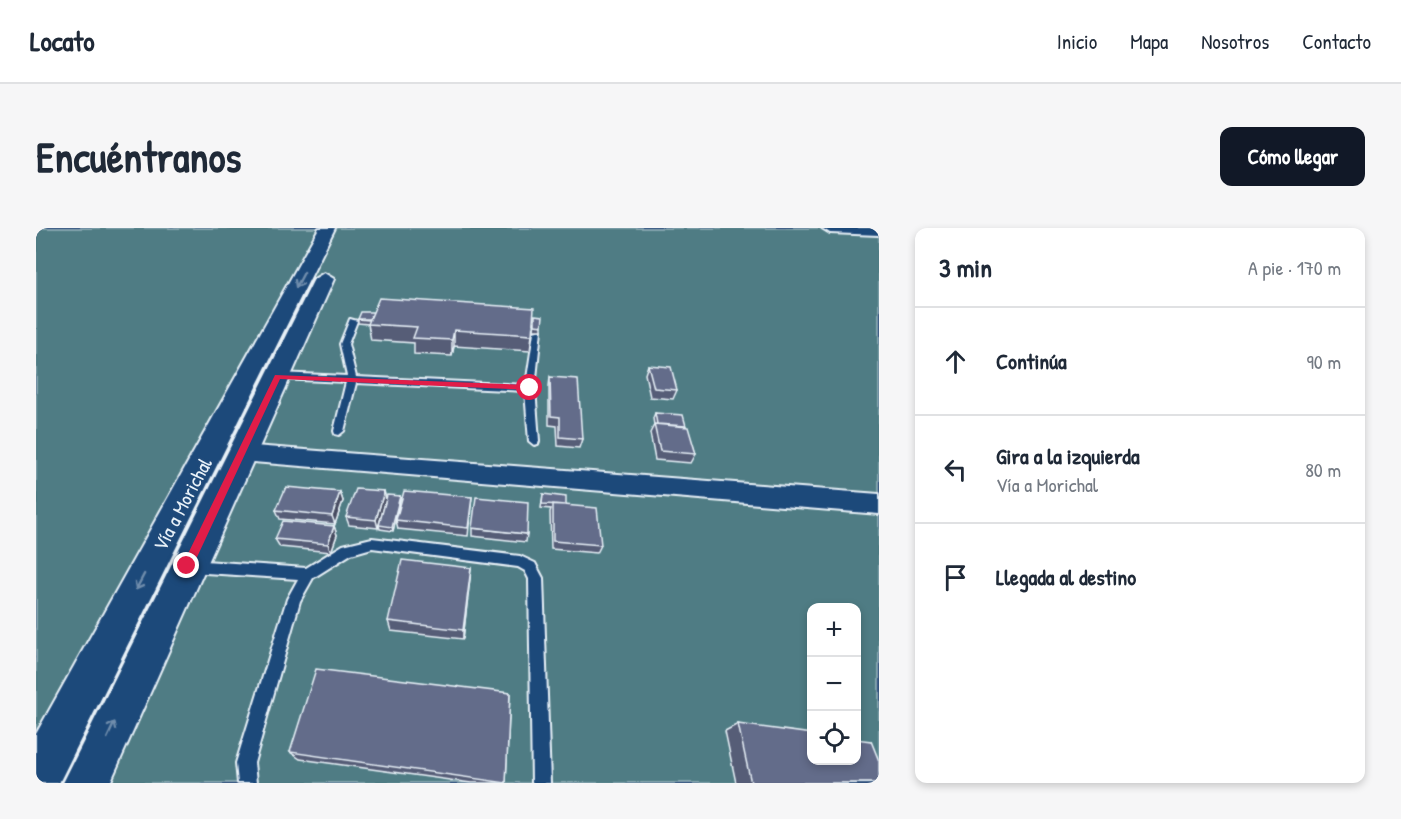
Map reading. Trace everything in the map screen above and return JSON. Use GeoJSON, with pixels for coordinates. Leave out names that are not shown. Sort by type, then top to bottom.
{"type":"FeatureCollection","features":[{"type":"Feature","properties":{"kind":"street","name":"Vía a Morichal"},"geometry":{"type":"LineString","coordinates":[[36,780],[327,228]]}},
{"type":"Feature","properties":{"kind":"street","name":"Vía a Morichal"},"geometry":{"type":"LineString","coordinates":[[86,783],[348,228]]}},
{"type":"Feature","properties":{"kind":"street"},"geometry":{"type":"LineString","coordinates":[[830,228],[879,230]]}},
{"type":"Feature","properties":{"kind":"street"},"geometry":{"type":"LineString","coordinates":[[242,453],[879,504]]}},
{"type":"Feature","properties":{"kind":"lane"},"geometry":{"type":"LineString","coordinates":[[339,431],[352,379],[344,344],[353,321]]}},
{"type":"Feature","properties":{"kind":"lane"},"geometry":{"type":"LineString","coordinates":[[534,441],[530,388],[538,332]]}},
{"type":"Feature","properties":{"kind":"lane"},"geometry":{"type":"LineString","coordinates":[[278,376],[530,388]]}},
{"type":"Feature","properties":{"kind":"lane"},"geometry":{"type":"LineString","coordinates":[[247,783],[245,763],[294,599],[308,574],[348,549],[372,543],[520,562],[530,567],[536,578],[541,783]]}},
{"type":"Feature","properties":{"kind":"lane"},"geometry":{"type":"LineString","coordinates":[[187,566],[308,574]]}},
{"type":"Feature","properties":{"kind":"green space"},"geometry":{"type":"Polygon","coordinates":[[[36,228],[879,228],[879,783],[36,783],[36,228]]]}},
{"type":"Feature","properties":{"kind":"building"},"geometry":{"type":"Polygon","coordinates":[[[379,298],[534,308],[532,335],[454,330],[452,340],[413,338],[417,327],[368,324],[379,298]]]}},
{"type":"Feature","properties":{"kind":"building"},"geometry":{"type":"Polygon","coordinates":[[[361,312],[373,312],[370,319],[358,319],[361,312]]]}},
{"type":"Feature","properties":{"kind":"building"},"geometry":{"type":"Polygon","coordinates":[[[535,315],[543,316],[542,326],[535,325],[535,315]]]}},
{"type":"Feature","properties":{"kind":"building"},"geometry":{"type":"Polygon","coordinates":[[[648,365],[671,367],[677,390],[654,388],[648,365]]]}},
{"type":"Feature","properties":{"kind":"building"},"geometry":{"type":"Polygon","coordinates":[[[550,377],[578,379],[582,439],[560,437],[560,417],[551,416],[550,377]]]}},
{"type":"Feature","properties":{"kind":"building"},"geometry":{"type":"Polygon","coordinates":[[[655,413],[683,415],[686,426],[657,424],[655,413]]]}},
{"type":"Feature","properties":{"kind":"building"},"geometry":{"type":"Polygon","coordinates":[[[654,424],[688,427],[696,454],[660,451],[654,424]]]}},
{"type":"Feature","properties":{"kind":"building"},"geometry":{"type":"Polygon","coordinates":[[[286,487],[340,492],[332,516],[276,510],[286,487]]]}},
{"type":"Feature","properties":{"kind":"building"},"geometry":{"type":"Polygon","coordinates":[[[356,489],[384,491],[376,520],[346,517],[356,489]]]}},
{"type":"Feature","properties":{"kind":"building"},"geometry":{"type":"Polygon","coordinates":[[[404,491],[472,497],[468,528],[396,520],[404,491]]]}},
{"type":"Feature","properties":{"kind":"building"},"geometry":{"type":"Polygon","coordinates":[[[543,494],[566,497],[566,505],[542,504],[543,494]]]}},
{"type":"Feature","properties":{"kind":"building"},"geometry":{"type":"Polygon","coordinates":[[[387,495],[400,496],[392,527],[379,525],[387,495]]]}},
{"type":"Feature","properties":{"kind":"building"},"geometry":{"type":"Polygon","coordinates":[[[476,497],[528,502],[527,534],[472,528],[476,497]]]}},
{"type":"Feature","properties":{"kind":"building"},"geometry":{"type":"Polygon","coordinates":[[[553,504],[597,508],[601,545],[553,541],[553,504]]]}},
{"type":"Feature","properties":{"kind":"building"},"geometry":{"type":"Polygon","coordinates":[[[283,521],[334,526],[328,544],[275,539],[283,521]]]}},
{"type":"Feature","properties":{"kind":"building"},"geometry":{"type":"Polygon","coordinates":[[[402,560],[471,568],[463,630],[388,621],[402,560]]]}},
{"type":"Feature","properties":{"kind":"building"},"geometry":{"type":"Polygon","coordinates":[[[316,669],[510,693],[506,783],[290,752],[316,669]]]}},
{"type":"Feature","properties":{"kind":"building"},"geometry":{"type":"Polygon","coordinates":[[[738,724],[807,733],[807,765],[861,765],[861,740],[871,741],[879,761],[879,783],[751,783],[738,724]]]}},
{"type":"Feature","properties":{"kind":"route"},"geometry":{"type":"LineString","coordinates":[[187,566],[278,376],[530,388]]}}]}
